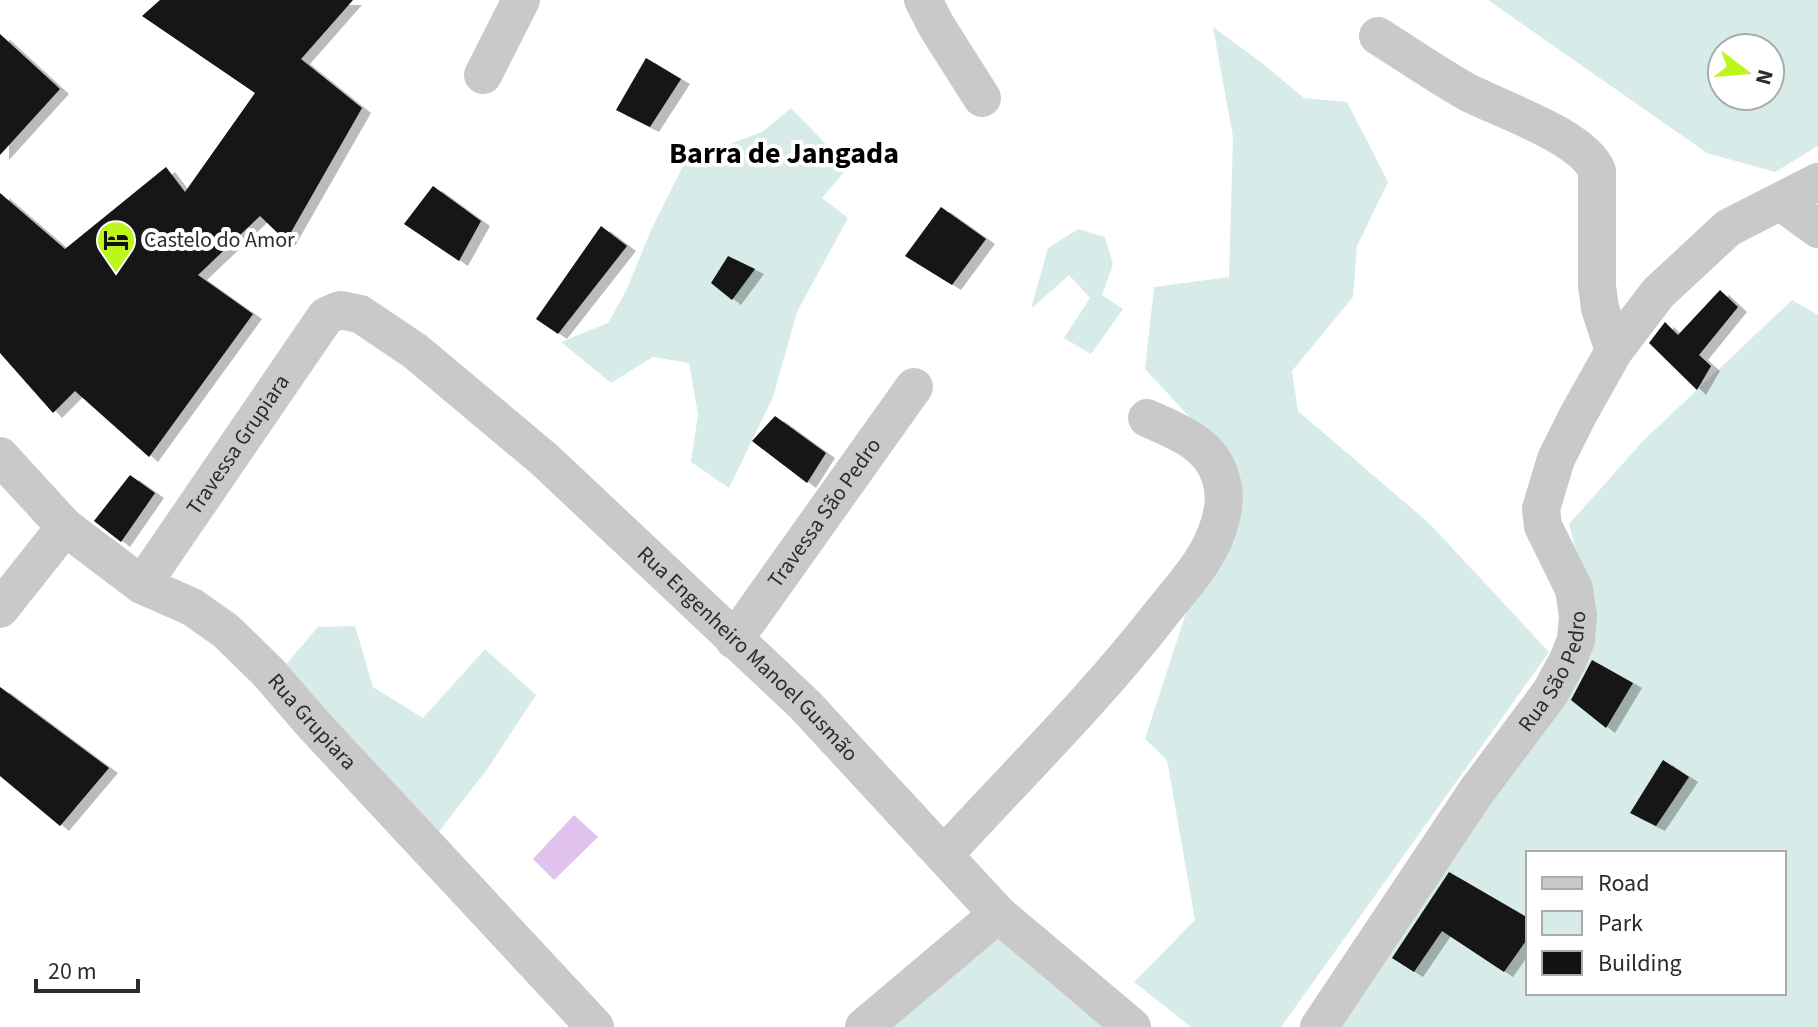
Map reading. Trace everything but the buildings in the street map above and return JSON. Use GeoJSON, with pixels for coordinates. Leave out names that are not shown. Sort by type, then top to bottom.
{"type":"FeatureCollection","features":[{"type":"Feature","properties":{"kind":"street"},"geometry":{"type":"LineString","coordinates":[[483,75],[521,0]]}},
{"type":"Feature","properties":{"kind":"street"},"geometry":{"type":"LineString","coordinates":[[923,0],[982,98]]}},
{"type":"Feature","properties":{"kind":"street"},"geometry":{"type":"LineString","coordinates":[[1378,36],[1470,93],[1535,123],[1584,152],[1594,163],[1597,171],[1597,286],[1600,308],[1614,351]]}},
{"type":"Feature","properties":{"kind":"street","name":"Rua São Pedro"},"geometry":{"type":"LineString","coordinates":[[1319,1027],[1476,792],[1550,693],[1568,660],[1576,640],[1578,616],[1574,589],[1543,526],[1541,509],[1556,459],[1614,351],[1658,293],[1728,228],[1818,182]]}},
{"type":"Feature","properties":{"kind":"street"},"geometry":{"type":"LineString","coordinates":[[1781,202],[1818,229]]}},
{"type":"Feature","properties":{"kind":"street","name":"Travessa Grupiara"},"geometry":{"type":"LineString","coordinates":[[142,585],[326,316],[340,310]]}},
{"type":"Feature","properties":{"kind":"street","name":"Rua Engenheiro Manoel Gusmão"},"geometry":{"type":"LineString","coordinates":[[340,310],[360,314],[415,351],[545,460],[805,705],[998,914],[1132,1027]]}},
{"type":"Feature","properties":{"kind":"street","name":"Travessa São Pedro"},"geometry":{"type":"LineString","coordinates":[[734,640],[914,387]]}},
{"type":"Feature","properties":{"kind":"street"},"geometry":{"type":"LineString","coordinates":[[944,855],[1136,647],[1212,544],[1222,517],[1224,497],[1220,475],[1207,451],[1175,430],[1147,418]]}},
{"type":"Feature","properties":{"kind":"street","name":"Rua Grupiara"},"geometry":{"type":"LineString","coordinates":[[0,456],[65,527],[142,585],[192,607],[226,631],[268,672],[595,1027]]}},
{"type":"Feature","properties":{"kind":"street"},"geometry":{"type":"LineString","coordinates":[[0,609],[65,527]]}},
{"type":"Feature","properties":{"kind":"street"},"geometry":{"type":"LineString","coordinates":[[864,1027],[998,914]]}},
{"type":"Feature","properties":{"kind":"green space"},"geometry":{"type":"Polygon","coordinates":[[[1488,0],[1818,0],[1818,146],[1775,172],[1707,153],[1488,0]]]}},
{"type":"Feature","properties":{"kind":"green space"},"geometry":{"type":"Polygon","coordinates":[[[1213,27],[1304,98],[1347,102],[1388,182],[1357,246],[1353,297],[1292,371],[1298,411],[1429,523],[1549,652],[1281,1027],[1191,1027],[1134,982],[1195,920],[1167,760],[1145,739],[1234,465],[1145,369],[1154,287],[1229,277],[1233,137],[1213,27]]]}},
{"type":"Feature","properties":{"kind":"green space"},"geometry":{"type":"Polygon","coordinates":[[[791,108],[848,167],[822,198],[848,218],[797,312],[773,397],[729,488],[691,462],[698,414],[689,363],[653,357],[611,383],[561,342],[608,323],[627,289],[651,230],[686,160],[762,132],[791,108]]]}},
{"type":"Feature","properties":{"kind":"green space"},"geometry":{"type":"Polygon","coordinates":[[[1078,229],[1105,237],[1113,264],[1102,295],[1123,309],[1091,354],[1064,338],[1090,298],[1069,275],[1031,309],[1048,248],[1078,229]]]}},
{"type":"Feature","properties":{"kind":"green space"},"geometry":{"type":"Polygon","coordinates":[[[1792,300],[1818,315],[1818,1027],[1326,1027],[1595,623],[1569,524],[1643,441],[1792,300]]]}},
{"type":"Feature","properties":{"kind":"green space"},"geometry":{"type":"Polygon","coordinates":[[[355,626],[373,687],[423,718],[485,649],[536,695],[488,768],[434,838],[282,669],[318,627],[355,626]]]}},
{"type":"Feature","properties":{"kind":"green space"},"geometry":{"type":"Polygon","coordinates":[[[1005,933],[1118,1027],[891,1027],[1005,933]]]}},
{"type":"Feature","properties":{"kind":"shaded area"},"geometry":{"type":"Polygon","coordinates":[[[574,815],[598,837],[554,880],[533,859],[574,815]]]}},
{"type":"Feature","properties":{"kind":"place","name":"Castelo do Amor"},"geometry":{"type":"Point","coordinates":[116,274]}},
{"type":"Feature","properties":{"kind":"district","name":"Barra de Jangada"},"geometry":{"type":"Point","coordinates":[784,153]}}]}
